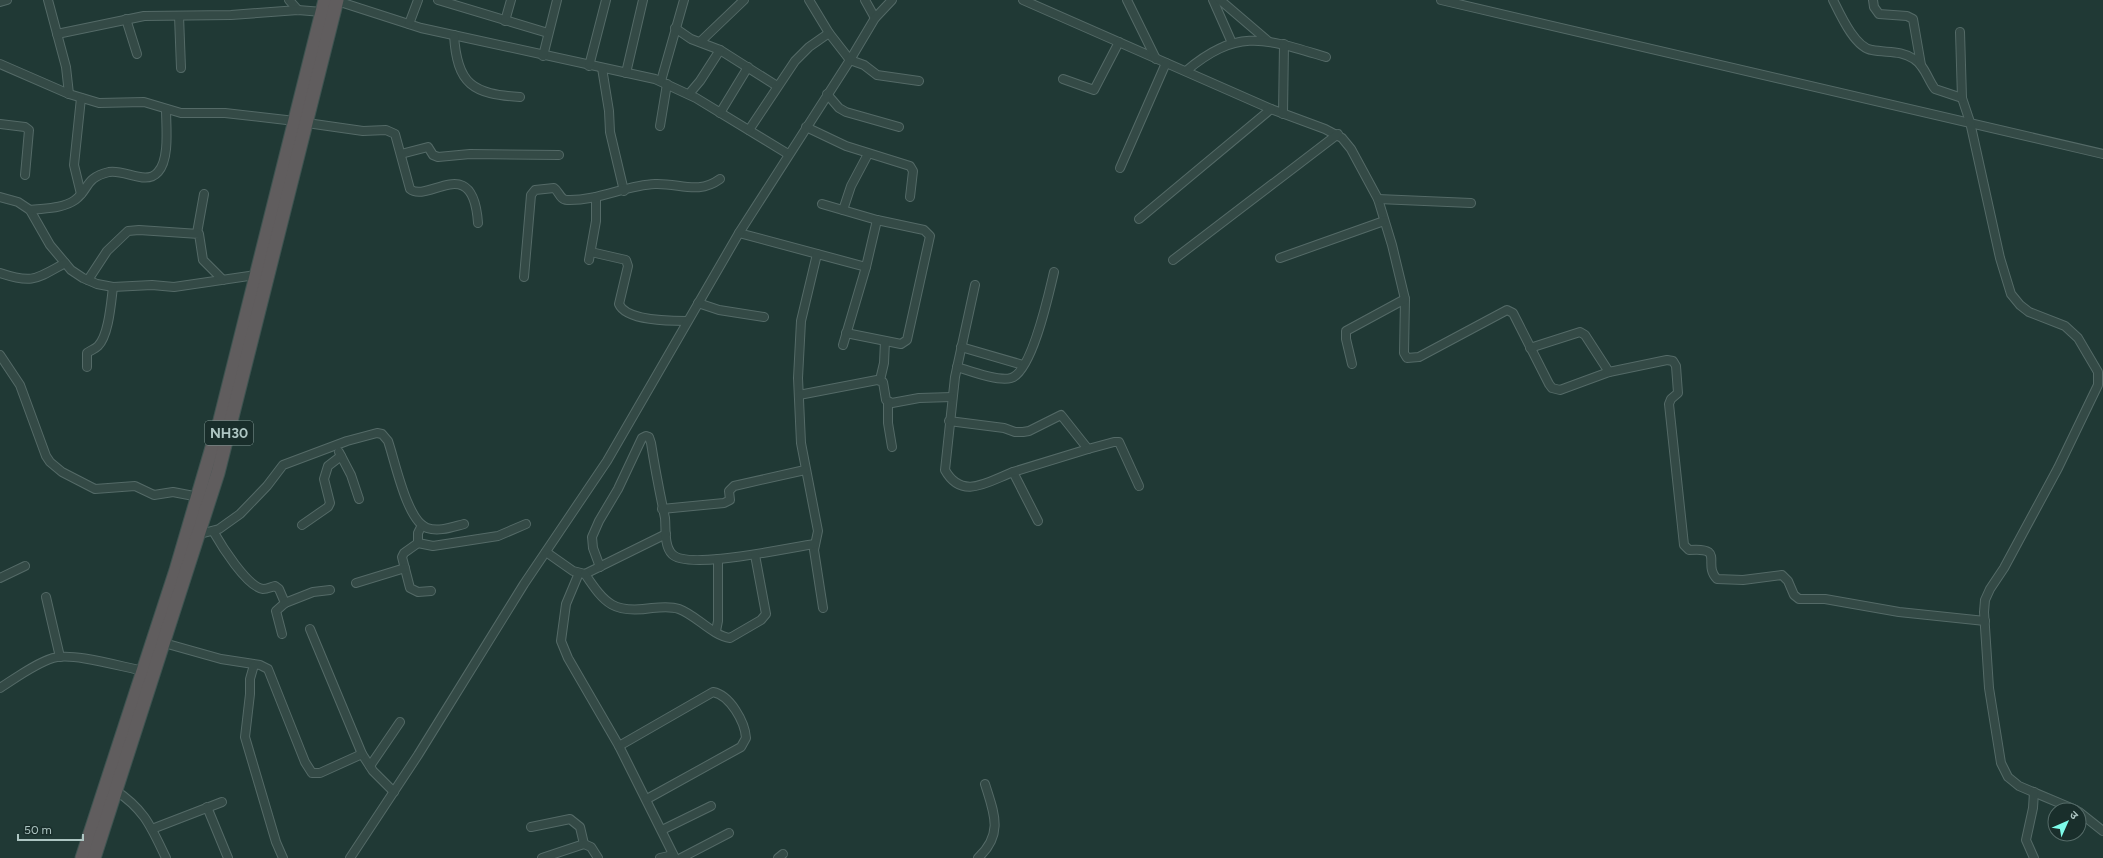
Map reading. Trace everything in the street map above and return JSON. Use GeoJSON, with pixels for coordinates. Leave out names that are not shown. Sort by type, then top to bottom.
{"type":"FeatureCollection","features":[{"type":"Feature","properties":{"kind":"highway","name":"NH30"},"geometry":{"type":"LineString","coordinates":[[94,858],[200,534],[236,409],[301,122],[331,3]]}},
{"type":"Feature","properties":{"kind":"highway","name":"NH30"},"geometry":{"type":"LineString","coordinates":[[82,858],[144,671],[199,497],[222,413],[256,275],[301,122],[331,3]]}},
{"type":"Feature","properties":{"kind":"street"},"geometry":{"type":"LineString","coordinates":[[0,2],[7,0]]}},
{"type":"Feature","properties":{"kind":"street"},"geometry":{"type":"LineString","coordinates":[[48,0],[66,67],[69,94]]}},
{"type":"Feature","properties":{"kind":"street"},"geometry":{"type":"LineString","coordinates":[[289,0],[298,10]]}},
{"type":"Feature","properties":{"kind":"street"},"geometry":{"type":"LineString","coordinates":[[410,24],[418,0]]}},
{"type":"Feature","properties":{"kind":"street"},"geometry":{"type":"LineString","coordinates":[[438,0],[548,34]]}},
{"type":"Feature","properties":{"kind":"street"},"geometry":{"type":"LineString","coordinates":[[505,21],[511,0]]}},
{"type":"Feature","properties":{"kind":"street"},"geometry":{"type":"LineString","coordinates":[[542,56],[557,0]]}},
{"type":"Feature","properties":{"kind":"street"},"geometry":{"type":"LineString","coordinates":[[589,66],[606,0]]}},
{"type":"Feature","properties":{"kind":"street"},"geometry":{"type":"LineString","coordinates":[[626,73],[643,0]]}},
{"type":"Feature","properties":{"kind":"street"},"geometry":{"type":"LineString","coordinates":[[660,126],[664,82],[675,28],[684,0]]}},
{"type":"Feature","properties":{"kind":"street"},"geometry":{"type":"LineString","coordinates":[[700,42],[744,0]]}},
{"type":"Feature","properties":{"kind":"street"},"geometry":{"type":"LineString","coordinates":[[809,0],[828,34],[850,60],[864,65],[877,75],[919,81]]}},
{"type":"Feature","properties":{"kind":"street"},"geometry":{"type":"LineString","coordinates":[[865,0],[875,18]]}},
{"type":"Feature","properties":{"kind":"street"},"geometry":{"type":"LineString","coordinates":[[350,858],[394,792],[546,552],[607,461],[687,321],[788,154],[850,60],[875,18],[892,0]]}},
{"type":"Feature","properties":{"kind":"street"},"geometry":{"type":"LineString","coordinates":[[1022,0],[1271,109],[1338,134],[1351,149],[1378,199],[1405,299],[1404,353],[1410,359],[1419,357],[1507,310],[1513,313],[1549,384],[1556,390],[1560,390],[1609,372],[1667,360],[1675,363],[1678,393],[1669,404],[1684,544],[1689,550],[1703,549],[1709,551],[1711,555],[1713,573],[1717,579],[1742,580],[1782,575],[1788,580],[1794,595],[1799,599],[1825,599],[1898,612],[1985,621]]}},
{"type":"Feature","properties":{"kind":"street"},"geometry":{"type":"LineString","coordinates":[[1127,0],[1156,59]]}},
{"type":"Feature","properties":{"kind":"street"},"geometry":{"type":"LineString","coordinates":[[1213,0],[1232,43]]}},
{"type":"Feature","properties":{"kind":"street"},"geometry":{"type":"LineString","coordinates":[[1220,0],[1268,41]]}},
{"type":"Feature","properties":{"kind":"street"},"geometry":{"type":"LineString","coordinates":[[1441,0],[2103,154]]}},
{"type":"Feature","properties":{"kind":"street"},"geometry":{"type":"LineString","coordinates":[[1833,0],[1844,23],[1865,47],[1870,50],[1897,52],[1909,56],[1921,65],[1936,89],[1962,98]]}},
{"type":"Feature","properties":{"kind":"street"},"geometry":{"type":"LineString","coordinates":[[1873,0],[1874,7],[1879,14],[1907,16],[1913,19],[1921,65]]}},
{"type":"Feature","properties":{"kind":"street"},"geometry":{"type":"LineString","coordinates":[[57,34],[126,18],[232,15],[298,10],[331,3],[454,36],[664,82],[689,94],[788,154]]}},
{"type":"Feature","properties":{"kind":"street"},"geometry":{"type":"LineString","coordinates":[[179,16],[181,68]]}},
{"type":"Feature","properties":{"kind":"street"},"geometry":{"type":"LineString","coordinates":[[126,18],[137,54]]}},
{"type":"Feature","properties":{"kind":"street"},"geometry":{"type":"LineString","coordinates":[[675,28],[700,42],[720,50],[777,86]]}},
{"type":"Feature","properties":{"kind":"street"},"geometry":{"type":"LineString","coordinates":[[1960,32],[1962,98],[1970,122],[2000,258],[2011,294],[2020,305],[2029,312],[2065,326],[2078,338],[2098,372],[2098,385],[2058,468],[1985,600],[1989,688],[2001,763],[2012,782],[2057,802]]}},
{"type":"Feature","properties":{"kind":"street"},"geometry":{"type":"LineString","coordinates":[[749,130],[795,60],[809,47],[828,34]]}},
{"type":"Feature","properties":{"kind":"street"},"geometry":{"type":"LineString","coordinates":[[454,36],[455,52],[462,75],[467,82],[475,88],[490,94],[520,97]]}},
{"type":"Feature","properties":{"kind":"street"},"geometry":{"type":"LineString","coordinates":[[1186,71],[1211,52],[1232,43],[1268,41],[1284,44],[1326,57]]}},
{"type":"Feature","properties":{"kind":"street"},"geometry":{"type":"LineString","coordinates":[[1063,79],[1094,90],[1119,42]]}},
{"type":"Feature","properties":{"kind":"street"},"geometry":{"type":"LineString","coordinates":[[1283,114],[1284,44]]}},
{"type":"Feature","properties":{"kind":"street"},"geometry":{"type":"LineString","coordinates":[[689,94],[700,81],[720,50]]}},
{"type":"Feature","properties":{"kind":"street"},"geometry":{"type":"LineString","coordinates":[[1120,168],[1166,63]]}},
{"type":"Feature","properties":{"kind":"street"},"geometry":{"type":"LineString","coordinates":[[0,64],[69,94],[105,103],[144,102],[166,110],[181,113],[225,113],[362,131],[386,130],[395,134],[410,189],[420,192],[450,184],[464,188],[471,193],[477,204],[478,223]]}},
{"type":"Feature","properties":{"kind":"street"},"geometry":{"type":"LineString","coordinates":[[720,113],[748,67]]}},
{"type":"Feature","properties":{"kind":"street"},"geometry":{"type":"LineString","coordinates":[[602,68],[609,110],[610,132],[624,191]]}},
{"type":"Feature","properties":{"kind":"street"},"geometry":{"type":"LineString","coordinates":[[827,94],[839,108],[846,112],[899,127]]}},
{"type":"Feature","properties":{"kind":"street"},"geometry":{"type":"LineString","coordinates":[[81,98],[74,165],[81,194]]}},
{"type":"Feature","properties":{"kind":"street"},"geometry":{"type":"LineString","coordinates":[[1139,219],[1271,109]]}},
{"type":"Feature","properties":{"kind":"street"},"geometry":{"type":"LineString","coordinates":[[30,210],[59,207],[69,204],[81,194],[91,180],[109,172],[124,172],[148,178],[156,175],[165,161],[166,110]]}},
{"type":"Feature","properties":{"kind":"street"},"geometry":{"type":"LineString","coordinates":[[0,124],[25,127],[29,130],[25,175]]}},
{"type":"Feature","properties":{"kind":"street"},"geometry":{"type":"LineString","coordinates":[[806,127],[868,154],[908,165],[912,168],[910,197]]}},
{"type":"Feature","properties":{"kind":"street"},"geometry":{"type":"LineString","coordinates":[[1173,260],[1338,134]]}},
{"type":"Feature","properties":{"kind":"street"},"geometry":{"type":"LineString","coordinates":[[401,154],[428,147],[433,155],[438,157],[470,154],[559,155]]}},
{"type":"Feature","properties":{"kind":"street"},"geometry":{"type":"LineString","coordinates":[[843,210],[851,186],[868,154]]}},
{"type":"Feature","properties":{"kind":"street"},"geometry":{"type":"LineString","coordinates":[[524,277],[533,192],[554,188],[557,190],[562,199],[566,200],[596,198],[655,184],[703,188],[711,185],[720,178]]}},
{"type":"Feature","properties":{"kind":"street"},"geometry":{"type":"LineString","coordinates":[[204,194],[197,233],[200,236],[203,260],[223,280]]}},
{"type":"Feature","properties":{"kind":"street"},"geometry":{"type":"LineString","coordinates":[[0,197],[18,202],[30,210],[44,236],[65,263],[71,270],[88,280],[113,287],[152,285],[174,287],[256,275]]}},
{"type":"Feature","properties":{"kind":"street"},"geometry":{"type":"LineString","coordinates":[[596,198],[596,221],[590,256],[626,260],[628,266],[619,304],[621,309],[649,319],[687,321]]}},
{"type":"Feature","properties":{"kind":"street"},"geometry":{"type":"LineString","coordinates":[[1378,199],[1472,203]]}},
{"type":"Feature","properties":{"kind":"street"},"geometry":{"type":"LineString","coordinates":[[822,204],[877,220],[924,230],[928,232],[931,241],[907,340],[901,344],[846,333]]}},
{"type":"Feature","properties":{"kind":"street"},"geometry":{"type":"LineString","coordinates":[[843,345],[866,267],[877,220]]}},
{"type":"Feature","properties":{"kind":"street"},"geometry":{"type":"LineString","coordinates":[[1280,258],[1384,221]]}},
{"type":"Feature","properties":{"kind":"street"},"geometry":{"type":"LineString","coordinates":[[88,280],[107,251],[128,231],[139,230],[197,233]]}},
{"type":"Feature","properties":{"kind":"street"},"geometry":{"type":"LineString","coordinates":[[739,233],[866,267]]}},
{"type":"Feature","properties":{"kind":"street"},"geometry":{"type":"LineString","coordinates":[[817,254],[801,321],[798,348],[801,443],[818,531],[814,550],[823,608]]}},
{"type":"Feature","properties":{"kind":"street"},"geometry":{"type":"LineString","coordinates":[[0,273],[30,280],[65,263]]}},
{"type":"Feature","properties":{"kind":"street"},"geometry":{"type":"LineString","coordinates":[[957,367],[1008,379],[1013,378],[1023,365],[1038,333],[1046,308],[1054,272]]}},
{"type":"Feature","properties":{"kind":"street"},"geometry":{"type":"LineString","coordinates":[[974,286],[952,397],[945,470],[948,476],[961,485],[974,488],[1013,472],[1088,449],[1119,442],[1139,486]]}},
{"type":"Feature","properties":{"kind":"street"},"geometry":{"type":"LineString","coordinates":[[87,366],[87,353],[99,346],[102,341],[108,322],[113,287]]}},
{"type":"Feature","properties":{"kind":"street"},"geometry":{"type":"LineString","coordinates":[[1352,364],[1346,338],[1346,331],[1405,299]]}},
{"type":"Feature","properties":{"kind":"street"},"geometry":{"type":"LineString","coordinates":[[698,303],[719,310],[764,317]]}},
{"type":"Feature","properties":{"kind":"street"},"geometry":{"type":"LineString","coordinates":[[1530,348],[1580,332],[1586,335],[1609,372]]}},
{"type":"Feature","properties":{"kind":"street"},"geometry":{"type":"LineString","coordinates":[[880,380],[884,363],[885,341]]}},
{"type":"Feature","properties":{"kind":"street"},"geometry":{"type":"LineString","coordinates":[[961,346],[1023,365]]}},
{"type":"Feature","properties":{"kind":"street"},"geometry":{"type":"LineString","coordinates":[[0,355],[4,371],[20,385],[46,456],[50,462],[62,472],[95,489],[103,490],[134,486],[154,495],[173,492],[199,497]]}},
{"type":"Feature","properties":{"kind":"street"},"geometry":{"type":"LineString","coordinates":[[799,395],[880,380]]}},
{"type":"Feature","properties":{"kind":"street"},"geometry":{"type":"LineString","coordinates":[[880,380],[884,385],[888,402],[888,423],[892,447]]}},
{"type":"Feature","properties":{"kind":"street"},"geometry":{"type":"LineString","coordinates":[[888,402],[892,403],[919,398],[952,397]]}},
{"type":"Feature","properties":{"kind":"street"},"geometry":{"type":"LineString","coordinates":[[949,421],[1023,432],[1029,431],[1061,415],[1088,449]]}},
{"type":"Feature","properties":{"kind":"street"},"geometry":{"type":"LineString","coordinates":[[200,534],[213,531],[240,514],[263,490],[283,465],[370,434],[382,434],[388,441],[408,504],[413,516],[422,525],[438,529],[464,524]]}},
{"type":"Feature","properties":{"kind":"street"},"geometry":{"type":"LineString","coordinates":[[600,567],[592,548],[592,537],[599,521],[618,489],[642,438],[646,436],[649,437],[652,443],[669,550],[679,559],[718,559],[755,555],[815,544]]}},
{"type":"Feature","properties":{"kind":"street"},"geometry":{"type":"LineString","coordinates":[[335,446],[351,475],[359,499]]}},
{"type":"Feature","properties":{"kind":"street"},"geometry":{"type":"LineString","coordinates":[[302,525],[330,504],[324,479],[331,462],[341,456]]}},
{"type":"Feature","properties":{"kind":"street"},"geometry":{"type":"LineString","coordinates":[[662,509],[724,504],[730,500],[729,491],[734,486],[805,470]]}},
{"type":"Feature","properties":{"kind":"street"},"geometry":{"type":"LineString","coordinates":[[1013,472],[1038,521]]}},
{"type":"Feature","properties":{"kind":"street"},"geometry":{"type":"LineString","coordinates":[[431,590],[418,592],[410,588],[403,555],[418,543],[433,546],[498,536],[526,524]]}},
{"type":"Feature","properties":{"kind":"street"},"geometry":{"type":"LineString","coordinates":[[418,543],[418,533],[422,525]]}},
{"type":"Feature","properties":{"kind":"street"},"geometry":{"type":"LineString","coordinates":[[213,531],[231,560],[245,575],[262,589],[277,587],[285,603]]}},
{"type":"Feature","properties":{"kind":"street"},"geometry":{"type":"LineString","coordinates":[[666,534],[600,567],[582,573],[566,604],[561,641],[568,658],[619,746],[676,857]]}},
{"type":"Feature","properties":{"kind":"street"},"geometry":{"type":"LineString","coordinates":[[546,552],[582,573],[604,600],[613,606],[623,610],[672,607],[680,609],[730,638],[765,617],[766,608],[755,555]]}},
{"type":"Feature","properties":{"kind":"street"},"geometry":{"type":"LineString","coordinates":[[716,631],[718,621],[718,559]]}},
{"type":"Feature","properties":{"kind":"street"},"geometry":{"type":"LineString","coordinates":[[0,578],[24,566]]}},
{"type":"Feature","properties":{"kind":"street"},"geometry":{"type":"LineString","coordinates":[[356,583],[405,568]]}},
{"type":"Feature","properties":{"kind":"street"},"geometry":{"type":"LineString","coordinates":[[282,634],[276,612],[285,603],[313,592],[330,590]]}},
{"type":"Feature","properties":{"kind":"street"},"geometry":{"type":"LineString","coordinates":[[46,596],[60,657]]}},
{"type":"Feature","properties":{"kind":"street"},"geometry":{"type":"LineString","coordinates":[[310,629],[362,754],[370,766],[394,792]]}},
{"type":"Feature","properties":{"kind":"street"},"geometry":{"type":"LineString","coordinates":[[164,643],[221,659],[265,666],[271,673],[305,762],[312,773],[320,773],[362,754]]}},
{"type":"Feature","properties":{"kind":"street"},"geometry":{"type":"LineString","coordinates":[[0,688],[29,670],[51,659],[60,657],[77,658],[144,671]]}},
{"type":"Feature","properties":{"kind":"street"},"geometry":{"type":"LineString","coordinates":[[254,665],[250,679],[250,694],[245,736],[276,842],[283,858]]}},
{"type":"Feature","properties":{"kind":"street"},"geometry":{"type":"LineString","coordinates":[[619,746],[712,692],[723,695],[728,700],[743,726],[746,738],[741,747],[647,799]]}},
{"type":"Feature","properties":{"kind":"street"},"geometry":{"type":"LineString","coordinates":[[370,766],[400,722]]}},
{"type":"Feature","properties":{"kind":"street"},"geometry":{"type":"LineString","coordinates":[[978,858],[989,846],[995,828],[995,816],[985,784]]}},
{"type":"Feature","properties":{"kind":"street"},"geometry":{"type":"LineString","coordinates":[[115,790],[140,810],[152,828],[166,858]]}},
{"type":"Feature","properties":{"kind":"street"},"geometry":{"type":"LineString","coordinates":[[2034,792],[2033,808],[2026,840],[2034,858]]}},
{"type":"Feature","properties":{"kind":"street"},"geometry":{"type":"LineString","coordinates":[[152,828],[222,802]]}},
{"type":"Feature","properties":{"kind":"street"},"geometry":{"type":"LineString","coordinates":[[662,830],[711,806]]}},
{"type":"Feature","properties":{"kind":"street"},"geometry":{"type":"LineString","coordinates":[[207,807],[228,858]]}},
{"type":"Feature","properties":{"kind":"street"},"geometry":{"type":"LineString","coordinates":[[530,827],[570,818],[580,827],[584,844]]}},
{"type":"Feature","properties":{"kind":"street"},"geometry":{"type":"LineString","coordinates":[[2087,818],[2103,831]]}},
{"type":"Feature","properties":{"kind":"street"},"geometry":{"type":"LineString","coordinates":[[660,858],[676,857],[729,833]]}},
{"type":"Feature","properties":{"kind":"street"},"geometry":{"type":"LineString","coordinates":[[542,858],[584,844],[592,847],[598,858]]}}]}
